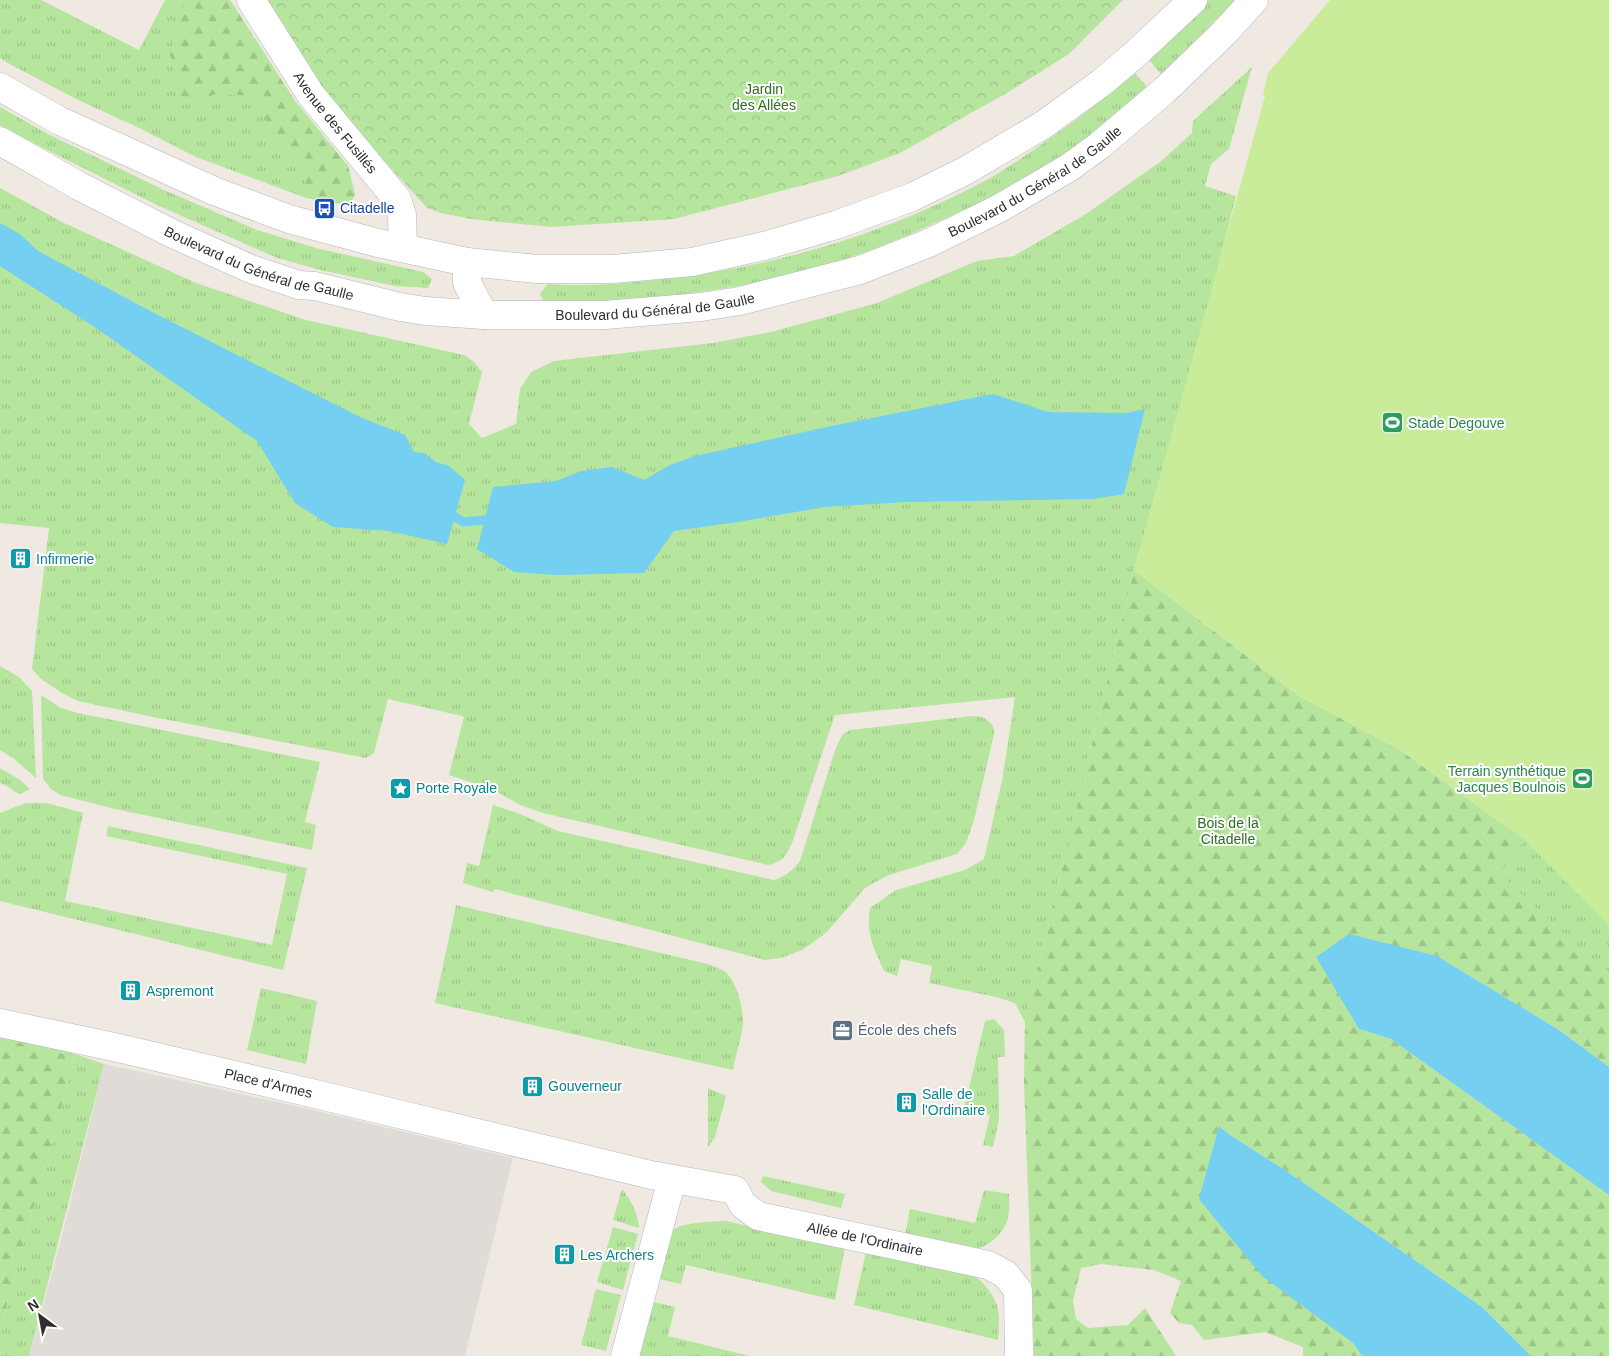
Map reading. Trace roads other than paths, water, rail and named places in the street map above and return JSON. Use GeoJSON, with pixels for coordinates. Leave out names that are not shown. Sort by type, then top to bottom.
{"type":"FeatureCollection","features":[{"type":"Feature","properties":{"kind":"main road","name":"Avenue des Fusillés"},"geometry":{"type":"LineString","coordinates":[[251,0],[311,95],[397,199],[402,215],[403,248]]}},
{"type":"Feature","properties":{"kind":"main road"},"geometry":{"type":"LineString","coordinates":[[0,87],[60,121],[214,191],[289,219],[467,262],[538,269],[613,269],[692,262],[764,246],[836,225],[921,193],[965,171],[1042,125],[1101,83],[1133,56],[1192,0]]}},
{"type":"Feature","properties":{"kind":"main road","name":"Boulevard du Général de Gaulle"},"geometry":{"type":"LineString","coordinates":[[0,141],[79,186],[173,234],[251,269],[299,285],[314,286],[400,307],[425,311],[484,315],[604,315],[701,307],[740,301],[860,270],[929,243],[1000,208],[1070,167],[1100,145],[1165,90],[1224,33],[1254,0]]}},
{"type":"Feature","properties":{"kind":"main road"},"geometry":{"type":"LineString","coordinates":[[467,262],[467,283],[484,315]]}},
{"type":"Feature","properties":{"kind":"main road","name":"Place d'Armes"},"geometry":{"type":"LineString","coordinates":[[0,1023],[132,1051],[537,1146],[672,1180],[735,1190]]}},
{"type":"Feature","properties":{"kind":"main road"},"geometry":{"type":"LineString","coordinates":[[625,1356],[672,1180]]}},
{"type":"Feature","properties":{"kind":"main road","name":"Allée de l'Ordinaire"},"geometry":{"type":"LineString","coordinates":[[735,1190],[743,1205],[758,1216],[988,1265],[1005,1274],[1018,1290],[1019,1356]]}},
{"type":"Feature","properties":{"kind":"water"},"geometry":{"type":"Polygon","coordinates":[[[0,223],[20,234],[38,251],[154,313],[360,417],[405,435],[414,452],[424,453],[436,462],[449,466],[465,480],[447,544],[389,531],[333,527],[295,503],[257,441],[96,328],[0,266],[0,223]]]}},
{"type":"Feature","properties":{"kind":"water"},"geometry":{"type":"Polygon","coordinates":[[[993,394],[1048,412],[1127,413],[1145,409],[1124,494],[1093,499],[906,502],[825,507],[674,531],[644,573],[556,575],[514,572],[477,549],[493,487],[556,481],[581,471],[612,467],[644,480],[670,465],[695,456],[827,427],[993,394]]]}},
{"type":"Feature","properties":{"kind":"water"},"geometry":{"type":"Polygon","coordinates":[[[1349,934],[1437,956],[1559,1030],[1609,1067],[1609,1195],[1391,1039],[1359,1029],[1316,957],[1349,934]]]}},
{"type":"Feature","properties":{"kind":"water"},"geometry":{"type":"Polygon","coordinates":[[[1219,1126],[1482,1307],[1531,1356],[1362,1356],[1353,1343],[1262,1276],[1199,1199],[1219,1126]]]}},
{"type":"Feature","properties":{"kind":"waterway"},"geometry":{"type":"LineString","coordinates":[[444,511],[464,522],[496,519]]}},
{"type":"Feature","properties":{"kind":"place","name":"Citadelle"},"geometry":{"type":"Point","coordinates":[324,208]}},
{"type":"Feature","properties":{"kind":"place","name":"Stade Degouve"},"geometry":{"type":"Point","coordinates":[1392,423]}},
{"type":"Feature","properties":{"kind":"place","name":"Infirmerie"},"geometry":{"type":"Point","coordinates":[20,559]}},
{"type":"Feature","properties":{"kind":"place","name":"Terrain synthétique Jacques Boulnois"},"geometry":{"type":"Point","coordinates":[1582,779]}},
{"type":"Feature","properties":{"kind":"place","name":"Porte Royale"},"geometry":{"type":"Point","coordinates":[400,788]}},
{"type":"Feature","properties":{"kind":"place","name":"Aspremont"},"geometry":{"type":"Point","coordinates":[130,991]}},
{"type":"Feature","properties":{"kind":"place","name":"École des chefs"},"geometry":{"type":"Point","coordinates":[842,1030]}},
{"type":"Feature","properties":{"kind":"place","name":"Gouverneur"},"geometry":{"type":"Point","coordinates":[532,1086]}},
{"type":"Feature","properties":{"kind":"place","name":"Salle de l'Ordinaire"},"geometry":{"type":"Point","coordinates":[906,1102]}},
{"type":"Feature","properties":{"kind":"place","name":"Les Archers"},"geometry":{"type":"Point","coordinates":[564,1255]}},
{"type":"Feature","properties":{"kind":"park label","name":"Jardin des Allées"},"geometry":{"type":"Point","coordinates":[764,98]}},
{"type":"Feature","properties":{"kind":"park label","name":"Bois de la Citadelle"},"geometry":{"type":"Point","coordinates":[1228,832]}}]}
